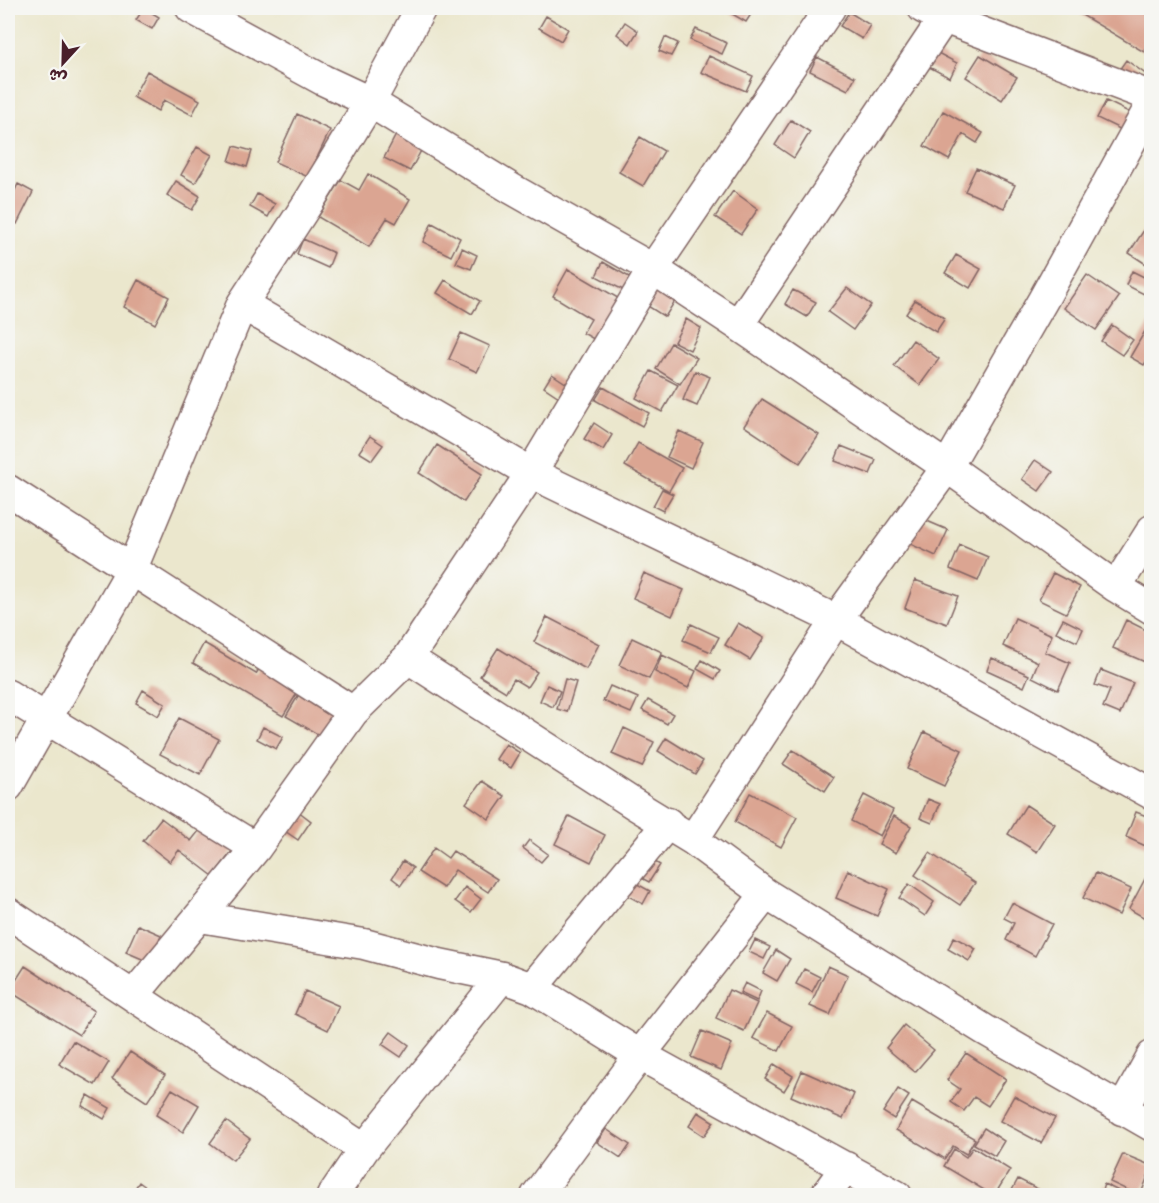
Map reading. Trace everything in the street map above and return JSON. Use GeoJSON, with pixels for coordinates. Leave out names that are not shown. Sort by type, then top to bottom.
{"type":"FeatureCollection","features":[{"type":"Feature","properties":{"kind":"street"},"geometry":{"type":"LineString","coordinates":[[191,8],[323,80],[370,102],[512,189],[652,269],[947,467],[1116,587],[1152,609]]}},
{"type":"Feature","properties":{"kind":"street"},"geometry":{"type":"LineString","coordinates":[[8,786],[131,571],[242,303],[310,200],[370,102],[421,8]]}},
{"type":"Feature","properties":{"kind":"street"},"geometry":{"type":"LineString","coordinates":[[133,996],[256,848],[353,712],[408,658],[531,472],[652,269],[830,8]]}},
{"type":"Feature","properties":{"kind":"street"},"geometry":{"type":"LineString","coordinates":[[693,840],[836,620],[947,467],[1150,108],[933,13],[738,325]]}},
{"type":"Feature","properties":{"kind":"street"},"geometry":{"type":"LineString","coordinates":[[242,303],[531,472],[836,620],[1152,794]]}},
{"type":"Feature","properties":{"kind":"street"},"geometry":{"type":"LineString","coordinates":[[8,490],[353,712]]}},
{"type":"Feature","properties":{"kind":"street"},"geometry":{"type":"LineString","coordinates":[[1116,587],[1152,530]]}},
{"type":"Feature","properties":{"kind":"street"},"geometry":{"type":"LineString","coordinates":[[408,658],[668,823],[766,894],[985,1030],[1152,1126]]}},
{"type":"Feature","properties":{"kind":"street"},"geometry":{"type":"LineString","coordinates":[[8,695],[256,848]]}},
{"type":"Feature","properties":{"kind":"street"},"geometry":{"type":"LineString","coordinates":[[532,988],[668,823]]}},
{"type":"Feature","properties":{"kind":"street"},"geometry":{"type":"LineString","coordinates":[[536,1196],[640,1055],[766,894]]}},
{"type":"Feature","properties":{"kind":"street"},"geometry":{"type":"LineString","coordinates":[[8,913],[364,1149]]}},
{"type":"Feature","properties":{"kind":"street"},"geometry":{"type":"LineString","coordinates":[[200,918],[364,944],[439,964],[502,977],[532,988],[640,1055],[897,1196]]}},
{"type":"Feature","properties":{"kind":"street"},"geometry":{"type":"LineString","coordinates":[[332,1196],[364,1149],[502,977]]}},
{"type":"Feature","properties":{"kind":"street"},"geometry":{"type":"LineString","coordinates":[[1122,1110],[1152,1056]]}},
{"type":"Feature","properties":{"kind":"street"},"geometry":{"type":"LineString","coordinates":[[825,1196],[846,1167]]}},
{"type":"Feature","properties":{"kind":"building"},"geometry":{"type":"Polygon","coordinates":[[[144,8],[159,17],[152,29],[136,20],[144,8]]]}},
{"type":"Feature","properties":{"kind":"building"},"geometry":{"type":"Polygon","coordinates":[[[722,8],[755,8],[746,22],[722,8]]]}},
{"type":"Feature","properties":{"kind":"building"},"geometry":{"type":"Polygon","coordinates":[[[1070,8],[1135,8],[1152,17],[1152,38],[1144,52],[1070,8]]]}},
{"type":"Feature","properties":{"kind":"building"},"geometry":{"type":"Polygon","coordinates":[[[849,12],[870,25],[862,39],[840,26],[849,12]]]}},
{"type":"Feature","properties":{"kind":"building"},"geometry":{"type":"Polygon","coordinates":[[[546,16],[568,29],[561,41],[539,28],[546,16]]]}},
{"type":"Feature","properties":{"kind":"building"},"geometry":{"type":"Polygon","coordinates":[[[625,22],[638,31],[630,44],[617,34],[625,22]]]}},
{"type":"Feature","properties":{"kind":"building"},"geometry":{"type":"Polygon","coordinates":[[[696,29],[727,43],[722,54],[690,40],[696,29]]]}},
{"type":"Feature","properties":{"kind":"building"},"geometry":{"type":"Polygon","coordinates":[[[665,37],[678,43],[671,56],[659,51],[665,37]]]}},
{"type":"Feature","properties":{"kind":"building"},"geometry":{"type":"Polygon","coordinates":[[[936,52],[957,63],[950,78],[929,67],[936,52]]]}},
{"type":"Feature","properties":{"kind":"building"},"geometry":{"type":"Polygon","coordinates":[[[980,55],[1017,77],[1002,100],[966,77],[980,55]]]}},
{"type":"Feature","properties":{"kind":"building"},"geometry":{"type":"Polygon","coordinates":[[[709,56],[753,76],[746,91],[701,72],[709,56]]]}},
{"type":"Feature","properties":{"kind":"building"},"geometry":{"type":"Polygon","coordinates":[[[817,57],[855,77],[848,90],[810,71],[817,57]]]}},
{"type":"Feature","properties":{"kind":"building"},"geometry":{"type":"Polygon","coordinates":[[[1126,60],[1151,78],[1142,91],[1117,73],[1126,60]]]}},
{"type":"Feature","properties":{"kind":"building"},"geometry":{"type":"Polygon","coordinates":[[[147,71],[200,100],[192,115],[164,100],[158,111],[133,97],[147,71]]]}},
{"type":"Feature","properties":{"kind":"building"},"geometry":{"type":"Polygon","coordinates":[[[1106,101],[1135,115],[1126,132],[1097,118],[1106,101]]]}},
{"type":"Feature","properties":{"kind":"building"},"geometry":{"type":"Polygon","coordinates":[[[943,111],[983,133],[977,143],[963,134],[949,160],[924,146],[943,111]]]}},
{"type":"Feature","properties":{"kind":"building"},"geometry":{"type":"Polygon","coordinates":[[[297,114],[330,130],[308,177],[275,162],[297,114]]]}},
{"type":"Feature","properties":{"kind":"building"},"geometry":{"type":"Polygon","coordinates":[[[791,120],[810,132],[794,158],[775,145],[791,120]]]}},
{"type":"Feature","properties":{"kind":"building"},"geometry":{"type":"Polygon","coordinates":[[[398,131],[424,145],[410,171],[384,158],[398,131]]]}},
{"type":"Feature","properties":{"kind":"building"},"geometry":{"type":"Polygon","coordinates":[[[640,137],[664,151],[643,186],[619,172],[640,137]]]}},
{"type":"Feature","properties":{"kind":"building"},"geometry":{"type":"Polygon","coordinates":[[[234,146],[252,151],[247,167],[229,161],[234,146]]]}},
{"type":"Feature","properties":{"kind":"building"},"geometry":{"type":"Polygon","coordinates":[[[197,147],[212,155],[195,183],[181,175],[197,147]]]}},
{"type":"Feature","properties":{"kind":"building"},"geometry":{"type":"Polygon","coordinates":[[[976,168],[1015,185],[1004,208],[965,191],[976,168]]]}},
{"type":"Feature","properties":{"kind":"building"},"geometry":{"type":"Polygon","coordinates":[[[368,174],[410,199],[396,223],[387,218],[369,247],[318,217],[341,180],[359,190],[368,174]]]}},
{"type":"Feature","properties":{"kind":"building"},"geometry":{"type":"Polygon","coordinates":[[[176,181],[200,196],[192,210],[167,195],[176,181]]]}},
{"type":"Feature","properties":{"kind":"building"},"geometry":{"type":"Polygon","coordinates":[[[18,184],[33,192],[17,224],[8,219],[8,205],[18,184]]]}},
{"type":"Feature","properties":{"kind":"building"},"geometry":{"type":"Polygon","coordinates":[[[733,191],[758,209],[741,234],[715,217],[733,191]]]}},
{"type":"Feature","properties":{"kind":"building"},"geometry":{"type":"Polygon","coordinates":[[[257,194],[275,204],[268,217],[250,207],[257,194]]]}},
{"type":"Feature","properties":{"kind":"building"},"geometry":{"type":"Polygon","coordinates":[[[432,223],[460,238],[451,256],[423,242],[432,223]]]}},
{"type":"Feature","properties":{"kind":"building"},"geometry":{"type":"Polygon","coordinates":[[[1148,224],[1152,226],[1152,268],[1129,253],[1148,224]]]}},
{"type":"Feature","properties":{"kind":"building"},"geometry":{"type":"Polygon","coordinates":[[[303,239],[334,253],[328,268],[297,254],[303,239]]]}},
{"type":"Feature","properties":{"kind":"building"},"geometry":{"type":"Polygon","coordinates":[[[462,248],[477,255],[471,269],[456,263],[462,248]]]}},
{"type":"Feature","properties":{"kind":"building"},"geometry":{"type":"Polygon","coordinates":[[[956,255],[981,269],[970,288],[945,273],[956,255]]]}},
{"type":"Feature","properties":{"kind":"building"},"geometry":{"type":"Polygon","coordinates":[[[603,262],[631,278],[625,291],[596,276],[603,262]]]}},
{"type":"Feature","properties":{"kind":"building"},"geometry":{"type":"Polygon","coordinates":[[[568,269],[623,301],[599,342],[583,333],[591,319],[553,296],[568,269]]]}},
{"type":"Feature","properties":{"kind":"building"},"geometry":{"type":"Polygon","coordinates":[[[1132,271],[1152,281],[1152,298],[1126,285],[1132,271]]]}},
{"type":"Feature","properties":{"kind":"building"},"geometry":{"type":"Polygon","coordinates":[[[1087,275],[1119,297],[1096,330],[1064,308],[1087,275]]]}},
{"type":"Feature","properties":{"kind":"building"},"geometry":{"type":"Polygon","coordinates":[[[138,280],[169,297],[155,324],[124,307],[138,280]]]}},
{"type":"Feature","properties":{"kind":"building"},"geometry":{"type":"Polygon","coordinates":[[[445,280],[480,301],[472,314],[437,293],[445,280]]]}},
{"type":"Feature","properties":{"kind":"building"},"geometry":{"type":"Polygon","coordinates":[[[656,282],[678,296],[665,317],[643,303],[656,282]]]}},
{"type":"Feature","properties":{"kind":"building"},"geometry":{"type":"Polygon","coordinates":[[[847,288],[871,305],[853,330],[828,312],[847,288]]]}},
{"type":"Feature","properties":{"kind":"building"},"geometry":{"type":"Polygon","coordinates":[[[793,290],[816,302],[807,317],[785,304],[793,290]]]}},
{"type":"Feature","properties":{"kind":"building"},"geometry":{"type":"Polygon","coordinates":[[[915,300],[945,318],[936,332],[906,314],[915,300]]]}},
{"type":"Feature","properties":{"kind":"building"},"geometry":{"type":"Polygon","coordinates":[[[686,319],[701,328],[690,350],[674,342],[686,319]]]}},
{"type":"Feature","properties":{"kind":"building"},"geometry":{"type":"Polygon","coordinates":[[[1152,319],[1152,351],[1144,365],[1130,357],[1152,319]]]}},
{"type":"Feature","properties":{"kind":"building"},"geometry":{"type":"Polygon","coordinates":[[[1112,325],[1133,340],[1122,355],[1101,341],[1112,325]]]}},
{"type":"Feature","properties":{"kind":"building"},"geometry":{"type":"Polygon","coordinates":[[[461,333],[490,346],[477,372],[449,359],[461,333]]]}},
{"type":"Feature","properties":{"kind":"building"},"geometry":{"type":"Polygon","coordinates":[[[913,340],[939,359],[920,385],[894,366],[913,340]]]}},
{"type":"Feature","properties":{"kind":"building"},"geometry":{"type":"Polygon","coordinates":[[[671,343],[697,358],[680,384],[656,369],[671,343]]]}},
{"type":"Feature","properties":{"kind":"building"},"geometry":{"type":"Polygon","coordinates":[[[651,371],[678,385],[662,412],[636,398],[651,371]]]}},
{"type":"Feature","properties":{"kind":"building"},"geometry":{"type":"Polygon","coordinates":[[[695,371],[710,377],[697,406],[683,400],[695,371]]]}},
{"type":"Feature","properties":{"kind":"building"},"geometry":{"type":"Polygon","coordinates":[[[552,374],[570,386],[562,399],[544,387],[552,374]]]}},
{"type":"Feature","properties":{"kind":"building"},"geometry":{"type":"Polygon","coordinates":[[[603,387],[649,413],[642,426],[595,400],[603,387]]]}},
{"type":"Feature","properties":{"kind":"building"},"geometry":{"type":"Polygon","coordinates":[[[762,399],[819,435],[800,463],[744,426],[762,399]]]}},
{"type":"Feature","properties":{"kind":"building"},"geometry":{"type":"Polygon","coordinates":[[[594,423],[612,435],[603,450],[584,439],[594,423]]]}},
{"type":"Feature","properties":{"kind":"building"},"geometry":{"type":"Polygon","coordinates":[[[679,431],[703,442],[691,468],[667,457],[679,431]]]}},
{"type":"Feature","properties":{"kind":"building"},"geometry":{"type":"Polygon","coordinates":[[[370,436],[383,445],[372,460],[359,452],[370,436]]]}},
{"type":"Feature","properties":{"kind":"building"},"geometry":{"type":"Polygon","coordinates":[[[638,443],[682,468],[669,491],[625,466],[638,443]]]}},
{"type":"Feature","properties":{"kind":"building"},"geometry":{"type":"Polygon","coordinates":[[[437,445],[482,474],[464,502],[419,473],[437,445]]]}},
{"type":"Feature","properties":{"kind":"building"},"geometry":{"type":"Polygon","coordinates":[[[841,446],[876,460],[870,474],[835,461],[841,446]]]}},
{"type":"Feature","properties":{"kind":"building"},"geometry":{"type":"Polygon","coordinates":[[[1035,460],[1053,472],[1039,491],[1022,479],[1035,460]]]}},
{"type":"Feature","properties":{"kind":"building"},"geometry":{"type":"Polygon","coordinates":[[[662,489],[673,494],[663,511],[653,506],[662,489]]]}},
{"type":"Feature","properties":{"kind":"building"},"geometry":{"type":"Polygon","coordinates":[[[920,518],[948,530],[936,556],[908,543],[920,518]]]}},
{"type":"Feature","properties":{"kind":"building"},"geometry":{"type":"Polygon","coordinates":[[[960,545],[988,557],[978,581],[950,569],[960,545]]]}},
{"type":"Feature","properties":{"kind":"building"},"geometry":{"type":"Polygon","coordinates":[[[644,573],[684,590],[672,616],[633,598],[644,573]]]}},
{"type":"Feature","properties":{"kind":"building"},"geometry":{"type":"Polygon","coordinates":[[[1053,573],[1080,587],[1066,613],[1039,600],[1053,573]]]}},
{"type":"Feature","properties":{"kind":"building"},"geometry":{"type":"Polygon","coordinates":[[[915,580],[958,596],[947,624],[905,608],[915,580]]]}},
{"type":"Feature","properties":{"kind":"building"},"geometry":{"type":"Polygon","coordinates":[[[547,617],[599,644],[586,669],[534,642],[547,617]]]}},
{"type":"Feature","properties":{"kind":"building"},"geometry":{"type":"Polygon","coordinates":[[[1015,618],[1052,635],[1045,652],[1070,663],[1058,690],[1032,677],[1038,662],[1003,646],[1015,618]]]}},
{"type":"Feature","properties":{"kind":"building"},"geometry":{"type":"Polygon","coordinates":[[[1063,619],[1083,629],[1077,642],[1056,632],[1063,619]]]}},
{"type":"Feature","properties":{"kind":"building"},"geometry":{"type":"Polygon","coordinates":[[[1126,620],[1152,633],[1152,650],[1145,662],[1113,648],[1126,620]]]}},
{"type":"Feature","properties":{"kind":"building"},"geometry":{"type":"Polygon","coordinates":[[[738,623],[764,638],[750,660],[725,645],[738,623]]]}},
{"type":"Feature","properties":{"kind":"building"},"geometry":{"type":"Polygon","coordinates":[[[691,624],[719,637],[711,652],[683,640],[691,624]]]}},
{"type":"Feature","properties":{"kind":"building"},"geometry":{"type":"Polygon","coordinates":[[[632,638],[662,652],[649,679],[619,665],[632,638]]]}},
{"type":"Feature","properties":{"kind":"building"},"geometry":{"type":"Polygon","coordinates":[[[204,643],[256,674],[262,664],[301,687],[283,716],[193,663],[204,643]]]}},
{"type":"Feature","properties":{"kind":"building"},"geometry":{"type":"Polygon","coordinates":[[[498,648],[537,672],[527,687],[514,679],[506,692],[480,676],[498,648]]]}},
{"type":"Feature","properties":{"kind":"building"},"geometry":{"type":"Polygon","coordinates":[[[662,655],[696,671],[688,688],[655,672],[662,655]]]}},
{"type":"Feature","properties":{"kind":"building"},"geometry":{"type":"Polygon","coordinates":[[[992,658],[1029,675],[1024,687],[987,670],[992,658]]]}},
{"type":"Feature","properties":{"kind":"building"},"geometry":{"type":"Polygon","coordinates":[[[702,660],[720,671],[715,679],[697,669],[702,660]]]}},
{"type":"Feature","properties":{"kind":"building"},"geometry":{"type":"Polygon","coordinates":[[[1101,670],[1133,683],[1120,714],[1103,707],[1110,690],[1095,685],[1101,670]]]}},
{"type":"Feature","properties":{"kind":"building"},"geometry":{"type":"Polygon","coordinates":[[[565,679],[576,682],[567,712],[557,709],[565,679]]]}},
{"type":"Feature","properties":{"kind":"building"},"geometry":{"type":"Polygon","coordinates":[[[547,685],[560,691],[553,707],[540,701],[547,685]]]}},
{"type":"Feature","properties":{"kind":"building"},"geometry":{"type":"Polygon","coordinates":[[[610,686],[638,698],[631,713],[603,701],[610,686]]]}},
{"type":"Feature","properties":{"kind":"building"},"geometry":{"type":"Polygon","coordinates":[[[143,690],[165,704],[158,716],[136,703],[143,690]]]}},
{"type":"Feature","properties":{"kind":"building"},"geometry":{"type":"Polygon","coordinates":[[[301,691],[340,715],[326,739],[286,716],[301,691]]]}},
{"type":"Feature","properties":{"kind":"building"},"geometry":{"type":"Polygon","coordinates":[[[648,700],[673,714],[667,724],[642,710],[648,700]]]}},
{"type":"Feature","properties":{"kind":"building"},"geometry":{"type":"Polygon","coordinates":[[[179,718],[219,739],[200,775],[160,754],[179,718]]]}},
{"type":"Feature","properties":{"kind":"building"},"geometry":{"type":"Polygon","coordinates":[[[263,727],[283,737],[276,749],[257,739],[263,727]]]}},
{"type":"Feature","properties":{"kind":"building"},"geometry":{"type":"Polygon","coordinates":[[[624,728],[654,742],[642,767],[612,754],[624,728]]]}},
{"type":"Feature","properties":{"kind":"building"},"geometry":{"type":"Polygon","coordinates":[[[924,732],[962,750],[944,786],[907,769],[924,732]]]}},
{"type":"Feature","properties":{"kind":"building"},"geometry":{"type":"Polygon","coordinates":[[[666,738],[703,761],[695,774],[658,751],[666,738]]]}},
{"type":"Feature","properties":{"kind":"building"},"geometry":{"type":"Polygon","coordinates":[[[506,744],[520,753],[511,768],[496,759],[506,744]]]}},
{"type":"Feature","properties":{"kind":"building"},"geometry":{"type":"Polygon","coordinates":[[[793,750],[834,777],[825,791],[783,764],[793,750]]]}},
{"type":"Feature","properties":{"kind":"building"},"geometry":{"type":"Polygon","coordinates":[[[482,781],[505,796],[489,819],[466,803],[482,781]]]}},
{"type":"Feature","properties":{"kind":"building"},"geometry":{"type":"Polygon","coordinates":[[[750,793],[797,817],[781,847],[735,822],[750,793]]]}},
{"type":"Feature","properties":{"kind":"building"},"geometry":{"type":"Polygon","coordinates":[[[864,795],[893,810],[880,836],[851,821],[864,795]]]}},
{"type":"Feature","properties":{"kind":"building"},"geometry":{"type":"Polygon","coordinates":[[[928,799],[940,804],[932,823],[920,818],[928,799]]]}},
{"type":"Feature","properties":{"kind":"building"},"geometry":{"type":"Polygon","coordinates":[[[1026,805],[1055,824],[1037,852],[1008,834],[1026,805]]]}},
{"type":"Feature","properties":{"kind":"building"},"geometry":{"type":"Polygon","coordinates":[[[298,811],[311,821],[298,840],[285,831],[298,811]]]}},
{"type":"Feature","properties":{"kind":"building"},"geometry":{"type":"Polygon","coordinates":[[[1136,812],[1152,818],[1152,849],[1126,837],[1136,812]]]}},
{"type":"Feature","properties":{"kind":"building"},"geometry":{"type":"Polygon","coordinates":[[[569,816],[605,835],[591,862],[555,844],[569,816]]]}},
{"type":"Feature","properties":{"kind":"building"},"geometry":{"type":"Polygon","coordinates":[[[894,816],[911,826],[896,853],[879,844],[894,816]]]}},
{"type":"Feature","properties":{"kind":"building"},"geometry":{"type":"Polygon","coordinates":[[[161,818],[191,841],[202,827],[233,850],[213,876],[179,850],[170,862],[143,841],[161,818]]]}},
{"type":"Feature","properties":{"kind":"building"},"geometry":{"type":"Polygon","coordinates":[[[529,840],[548,854],[541,862],[523,848],[529,840]]]}},
{"type":"Feature","properties":{"kind":"building"},"geometry":{"type":"Polygon","coordinates":[[[434,848],[448,858],[453,851],[497,879],[488,892],[455,870],[443,888],[418,872],[434,848]]]}},
{"type":"Feature","properties":{"kind":"building"},"geometry":{"type":"Polygon","coordinates":[[[930,853],[975,883],[960,905],[915,875],[930,853]]]}},
{"type":"Feature","properties":{"kind":"building"},"geometry":{"type":"Polygon","coordinates":[[[647,857],[660,865],[649,882],[636,875],[647,857]]]}},
{"type":"Feature","properties":{"kind":"building"},"geometry":{"type":"Polygon","coordinates":[[[403,861],[413,868],[401,885],[392,878],[403,861]]]}},
{"type":"Feature","properties":{"kind":"building"},"geometry":{"type":"Polygon","coordinates":[[[848,870],[889,889],[877,916],[836,898],[848,870]]]}},
{"type":"Feature","properties":{"kind":"building"},"geometry":{"type":"Polygon","coordinates":[[[1096,873],[1131,889],[1119,915],[1083,898],[1096,873]]]}},
{"type":"Feature","properties":{"kind":"building"},"geometry":{"type":"Polygon","coordinates":[[[1145,879],[1152,882],[1152,922],[1129,909],[1145,879]]]}},
{"type":"Feature","properties":{"kind":"building"},"geometry":{"type":"Polygon","coordinates":[[[630,880],[650,891],[643,904],[623,893],[630,880]]]}},
{"type":"Feature","properties":{"kind":"building"},"geometry":{"type":"Polygon","coordinates":[[[909,884],[934,902],[925,916],[899,898],[909,884]]]}},
{"type":"Feature","properties":{"kind":"building"},"geometry":{"type":"Polygon","coordinates":[[[465,887],[481,899],[471,912],[455,901],[465,887]]]}},
{"type":"Feature","properties":{"kind":"building"},"geometry":{"type":"Polygon","coordinates":[[[1012,903],[1052,924],[1035,956],[1006,940],[1014,923],[1004,918],[1012,903]]]}},
{"type":"Feature","properties":{"kind":"building"},"geometry":{"type":"Polygon","coordinates":[[[138,925],[161,935],[149,962],[126,952],[138,925]]]}},
{"type":"Feature","properties":{"kind":"building"},"geometry":{"type":"Polygon","coordinates":[[[954,937],[976,949],[969,961],[948,949],[954,937]]]}},
{"type":"Feature","properties":{"kind":"building"},"geometry":{"type":"Polygon","coordinates":[[[755,940],[770,947],[764,959],[749,952],[755,940]]]}},
{"type":"Feature","properties":{"kind":"building"},"geometry":{"type":"Polygon","coordinates":[[[776,950],[790,959],[777,981],[763,973],[776,950]]]}},
{"type":"Feature","properties":{"kind":"building"},"geometry":{"type":"Polygon","coordinates":[[[25,966],[94,1011],[79,1035],[9,991],[25,966]]]}},
{"type":"Feature","properties":{"kind":"building"},"geometry":{"type":"Polygon","coordinates":[[[828,966],[848,975],[830,1015],[810,1006],[828,966]]]}},
{"type":"Feature","properties":{"kind":"building"},"geometry":{"type":"Polygon","coordinates":[[[804,969],[820,977],[812,992],[796,984],[804,969]]]}},
{"type":"Feature","properties":{"kind":"building"},"geometry":{"type":"Polygon","coordinates":[[[745,983],[761,991],[757,1001],[740,993],[745,983]]]}},
{"type":"Feature","properties":{"kind":"building"},"geometry":{"type":"Polygon","coordinates":[[[729,990],[757,1003],[744,1031],[716,1018],[729,990]]]}},
{"type":"Feature","properties":{"kind":"building"},"geometry":{"type":"Polygon","coordinates":[[[305,991],[339,1006],[328,1030],[295,1014],[305,991]]]}},
{"type":"Feature","properties":{"kind":"building"},"geometry":{"type":"Polygon","coordinates":[[[767,1013],[792,1026],[779,1051],[753,1038],[767,1013]]]}},
{"type":"Feature","properties":{"kind":"building"},"geometry":{"type":"Polygon","coordinates":[[[904,1025],[934,1050],[915,1072],[886,1048],[904,1025]]]}},
{"type":"Feature","properties":{"kind":"building"},"geometry":{"type":"Polygon","coordinates":[[[702,1031],[732,1044],[721,1070],[691,1057],[702,1031]]]}},
{"type":"Feature","properties":{"kind":"building"},"geometry":{"type":"Polygon","coordinates":[[[391,1032],[409,1045],[401,1057],[382,1044],[391,1032]]]}},
{"type":"Feature","properties":{"kind":"building"},"geometry":{"type":"Polygon","coordinates":[[[73,1041],[109,1062],[95,1085],[59,1064],[73,1041]]]}},
{"type":"Feature","properties":{"kind":"building"},"geometry":{"type":"Polygon","coordinates":[[[130,1052],[165,1075],[147,1102],[112,1079],[130,1052]]]}},
{"type":"Feature","properties":{"kind":"building"},"geometry":{"type":"Polygon","coordinates":[[[966,1053],[1006,1079],[988,1106],[974,1097],[964,1111],[951,1102],[960,1089],[947,1080],[966,1053]]]}},
{"type":"Feature","properties":{"kind":"building"},"geometry":{"type":"Polygon","coordinates":[[[774,1064],[793,1076],[784,1091],[765,1079],[774,1064]]]}},
{"type":"Feature","properties":{"kind":"building"},"geometry":{"type":"Polygon","coordinates":[[[802,1071],[854,1094],[843,1119],[791,1096],[802,1071]]]}},
{"type":"Feature","properties":{"kind":"building"},"geometry":{"type":"Polygon","coordinates":[[[172,1089],[199,1105],[183,1132],[156,1115],[172,1089]]]}},
{"type":"Feature","properties":{"kind":"building"},"geometry":{"type":"Polygon","coordinates":[[[898,1089],[909,1096],[894,1119],[883,1112],[898,1089]]]}},
{"type":"Feature","properties":{"kind":"building"},"geometry":{"type":"Polygon","coordinates":[[[88,1095],[110,1108],[104,1119],[82,1106],[88,1095]]]}},
{"type":"Feature","properties":{"kind":"building"},"geometry":{"type":"Polygon","coordinates":[[[1014,1096],[1055,1118],[1041,1143],[1000,1121],[1014,1096]]]}},
{"type":"Feature","properties":{"kind":"building"},"geometry":{"type":"Polygon","coordinates":[[[912,1102],[975,1139],[966,1154],[953,1146],[945,1159],[896,1130],[912,1102]]]}},
{"type":"Feature","properties":{"kind":"building"},"geometry":{"type":"Polygon","coordinates":[[[698,1112],[714,1122],[704,1136],[689,1126],[698,1112]]]}},
{"type":"Feature","properties":{"kind":"building"},"geometry":{"type":"Polygon","coordinates":[[[226,1121],[250,1139],[233,1160],[210,1143],[226,1121]]]}},
{"type":"Feature","properties":{"kind":"building"},"geometry":{"type":"Polygon","coordinates":[[[984,1128],[1004,1141],[995,1156],[974,1144],[984,1128]]]}},
{"type":"Feature","properties":{"kind":"building"},"geometry":{"type":"Polygon","coordinates":[[[606,1129],[630,1145],[621,1158],[597,1142],[606,1129]]]}},
{"type":"Feature","properties":{"kind":"building"},"geometry":{"type":"Polygon","coordinates":[[[973,1147],[1010,1170],[994,1196],[944,1166],[954,1149],[966,1157],[973,1147]]]}},
{"type":"Feature","properties":{"kind":"building"},"geometry":{"type":"Polygon","coordinates":[[[1123,1154],[1152,1166],[1140,1196],[1110,1182],[1123,1154]]]}},
{"type":"Feature","properties":{"kind":"building"},"geometry":{"type":"Polygon","coordinates":[[[1018,1179],[1038,1189],[1035,1196],[1010,1194],[1018,1179]]]}},
{"type":"Feature","properties":{"kind":"building"},"geometry":{"type":"Polygon","coordinates":[[[139,1182],[158,1196],[130,1196],[139,1182]]]}},
{"type":"Feature","properties":{"kind":"building"},"geometry":{"type":"Polygon","coordinates":[[[1104,1184],[1129,1196],[1100,1196],[1104,1184]]]}}]}
